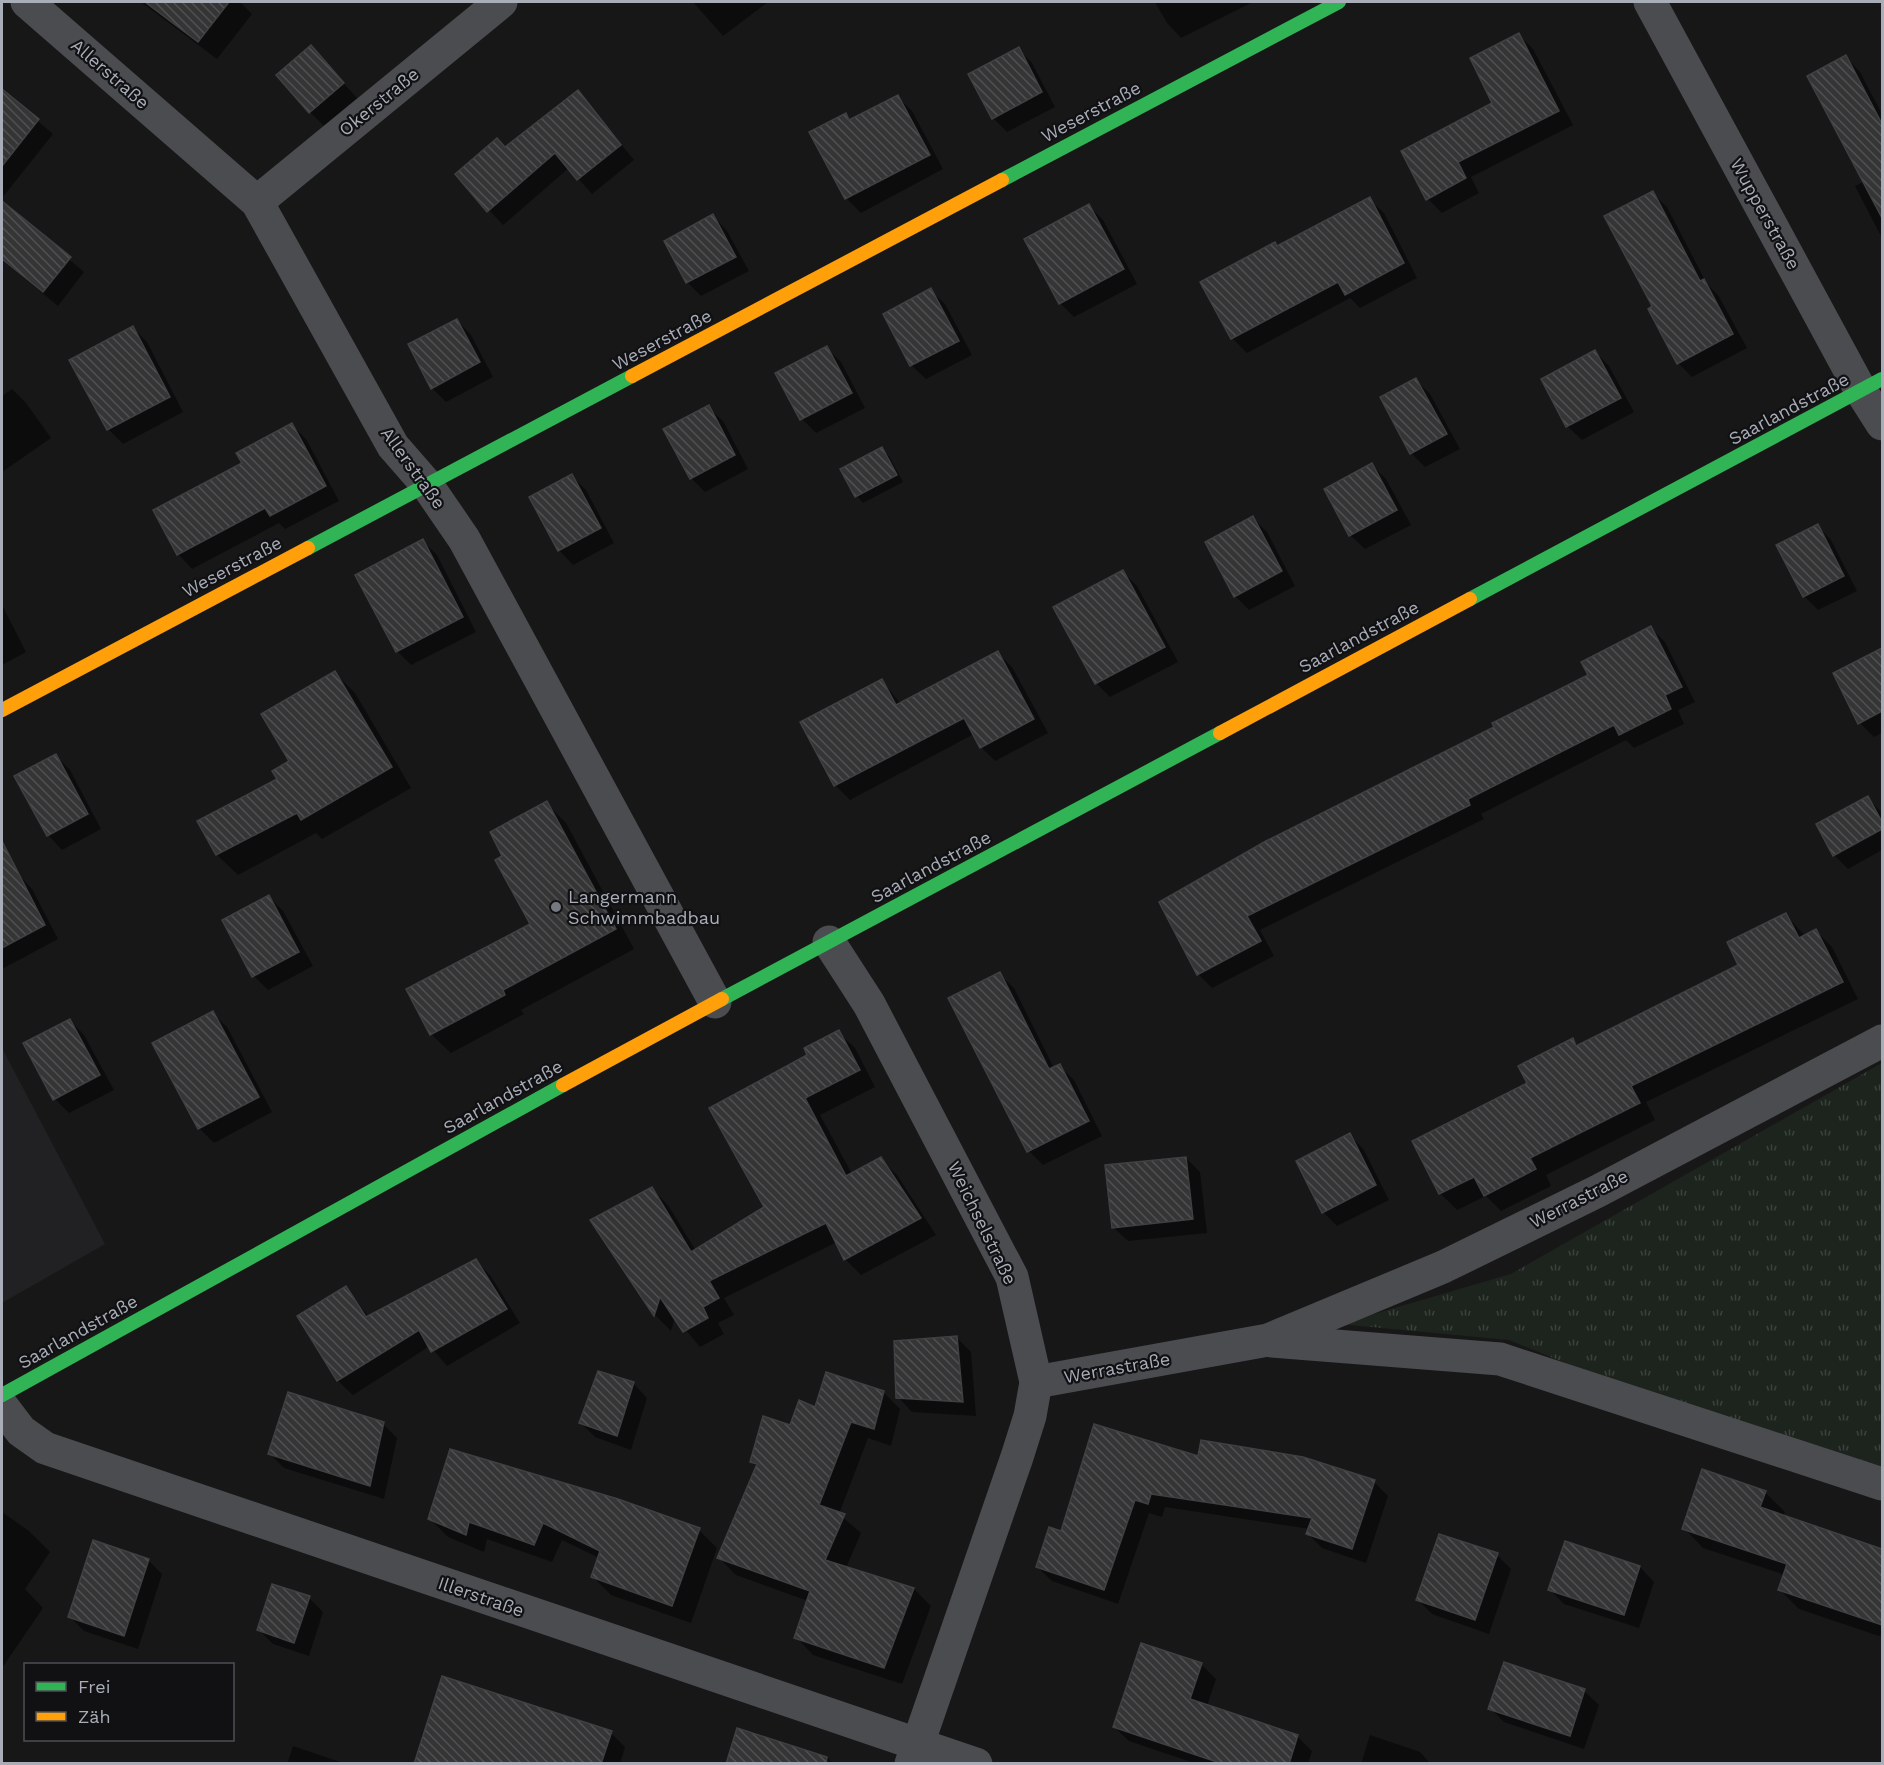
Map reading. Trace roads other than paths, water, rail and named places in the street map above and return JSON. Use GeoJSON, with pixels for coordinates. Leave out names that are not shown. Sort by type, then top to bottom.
{"type":"FeatureCollection","features":[{"type":"Feature","properties":{"kind":"street","name":"Allerstraße"},"geometry":{"type":"LineString","coordinates":[[27,2],[257,202],[393,446],[427,485],[464,539],[715,1002]]}},
{"type":"Feature","properties":{"kind":"street","name":"Okerstraße"},"geometry":{"type":"LineString","coordinates":[[257,202],[501,2]]}},
{"type":"Feature","properties":{"kind":"street","name":"Weserstraße"},"geometry":{"type":"LineString","coordinates":[[2,710],[1339,2]]}},
{"type":"Feature","properties":{"kind":"street","name":"Wupperstraße"},"geometry":{"type":"LineString","coordinates":[[1650,2],[1872,385],[1882,424]]}},
{"type":"Feature","properties":{"kind":"street","name":"Saarlandstraße"},"geometry":{"type":"LineString","coordinates":[[2,1395],[715,1002],[1872,385]]}},
{"type":"Feature","properties":{"kind":"street","name":"Weichselstraße"},"geometry":{"type":"LineString","coordinates":[[829,942],[869,1004],[1012,1276],[1036,1382],[1030,1416],[1017,1456],[914,1754]]}},
{"type":"Feature","properties":{"kind":"street","name":"Werrastraße"},"geometry":{"type":"LineString","coordinates":[[1036,1382],[1268,1340],[1453,1262],[1598,1191],[1882,1041]]}},
{"type":"Feature","properties":{"kind":"street","name":"Werrastraße"},"geometry":{"type":"LineString","coordinates":[[1268,1340],[1500,1359],[1882,1484]]}},
{"type":"Feature","properties":{"kind":"street","name":"Illerstraße"},"geometry":{"type":"LineString","coordinates":[[2,1406],[21,1431],[45,1448],[914,1754],[976,1764]]}},
{"type":"Feature","properties":{"kind":"place","name":"Langermann Schwimmbadbau"},"geometry":{"type":"Point","coordinates":[556,907]}}]}
